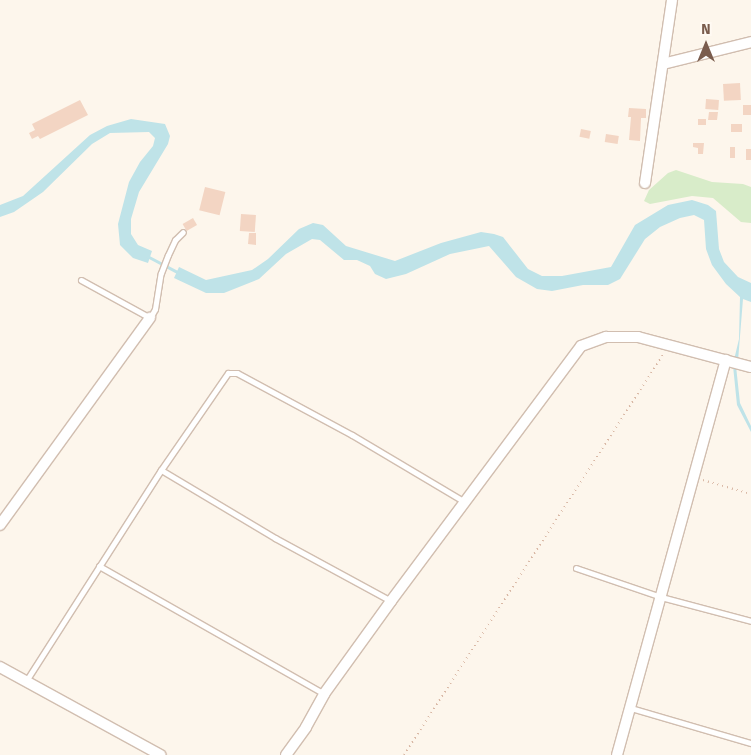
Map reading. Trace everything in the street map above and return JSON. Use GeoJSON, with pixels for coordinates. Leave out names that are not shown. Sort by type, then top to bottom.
{"type":"FeatureCollection","features":[{"type":"Feature","properties":{"kind":"street"},"geometry":{"type":"LineString","coordinates":[[645,183],[672,0]]}},
{"type":"Feature","properties":{"kind":"street"},"geometry":{"type":"LineString","coordinates":[[663,64],[751,42]]}},
{"type":"Feature","properties":{"kind":"street"},"geometry":{"type":"LineString","coordinates":[[0,525],[150,318]]}},
{"type":"Feature","properties":{"kind":"street"},"geometry":{"type":"LineString","coordinates":[[286,755],[306,726],[324,694],[391,601],[581,346],[606,337],[638,336],[751,367]]}},
{"type":"Feature","properties":{"kind":"street"},"geometry":{"type":"LineString","coordinates":[[618,755],[694,478],[732,362]]}},
{"type":"Feature","properties":{"kind":"street"},"geometry":{"type":"LineString","coordinates":[[0,668],[161,755]]}},
{"type":"Feature","properties":{"kind":"lane"},"geometry":{"type":"LineString","coordinates":[[81,280],[150,318],[155,309],[161,273],[175,240],[183,232]]}},
{"type":"Feature","properties":{"kind":"lane"},"geometry":{"type":"LineString","coordinates":[[26,681],[98,566],[225,374],[234,372],[352,435],[465,502]]}},
{"type":"Feature","properties":{"kind":"lane"},"geometry":{"type":"LineString","coordinates":[[161,470],[275,538],[391,601]]}},
{"type":"Feature","properties":{"kind":"lane"},"geometry":{"type":"LineString","coordinates":[[98,566],[324,694]]}},
{"type":"Feature","properties":{"kind":"lane"},"geometry":{"type":"LineString","coordinates":[[576,568],[661,597],[751,621]]}},
{"type":"Feature","properties":{"kind":"lane"},"geometry":{"type":"LineString","coordinates":[[631,708],[751,743]]}},
{"type":"Feature","properties":{"kind":"path"},"geometry":{"type":"LineString","coordinates":[[404,755],[670,345]]}},
{"type":"Feature","properties":{"kind":"path"},"geometry":{"type":"LineString","coordinates":[[694,478],[751,494]]}},
{"type":"Feature","properties":{"kind":"green space"},"geometry":{"type":"Polygon","coordinates":[[[676,170],[712,182],[743,184],[751,187],[751,223],[741,222],[713,198],[692,196],[650,204],[644,201],[649,190],[668,173],[676,170]]]}},
{"type":"Feature","properties":{"kind":"water"},"geometry":{"type":"Polygon","coordinates":[[[131,119],[165,124],[170,136],[168,144],[139,192],[131,219],[131,234],[138,245],[152,251],[148,263],[133,258],[120,245],[118,224],[129,182],[140,162],[153,146],[155,138],[149,132],[110,133],[92,144],[43,192],[14,212],[0,217],[0,205],[23,196],[90,135],[107,126],[131,119]]]}},
{"type":"Feature","properties":{"kind":"water"},"geometry":{"type":"Polygon","coordinates":[[[692,200],[708,205],[716,211],[719,249],[724,262],[738,277],[751,283],[751,302],[743,299],[738,361],[734,360],[739,339],[740,297],[726,284],[712,265],[706,249],[704,220],[694,215],[680,218],[660,227],[645,239],[620,279],[608,285],[583,285],[552,291],[537,289],[516,277],[489,246],[450,254],[406,274],[386,279],[375,274],[370,266],[357,260],[344,260],[320,240],[312,239],[286,254],[259,279],[224,293],[206,293],[174,278],[179,267],[206,280],[252,270],[268,259],[299,229],[313,223],[323,225],[346,246],[395,261],[441,243],[481,232],[494,234],[503,237],[528,269],[542,276],[562,276],[611,267],[635,225],[668,205],[692,200]]]}},
{"type":"Feature","properties":{"kind":"water"},"geometry":{"type":"Polygon","coordinates":[[[733,366],[736,366],[740,403],[751,426],[751,432],[737,405],[733,366]]]}},
{"type":"Feature","properties":{"kind":"building"},"geometry":{"type":"Polygon","coordinates":[[[740,83],[741,100],[724,101],[723,84],[740,83]]]}},
{"type":"Feature","properties":{"kind":"building"},"geometry":{"type":"Polygon","coordinates":[[[706,99],[719,100],[718,110],[705,109],[706,99]]]}},
{"type":"Feature","properties":{"kind":"building"},"geometry":{"type":"Polygon","coordinates":[[[80,100],[88,115],[40,139],[38,136],[32,139],[29,133],[35,130],[32,124],[80,100]]]}},
{"type":"Feature","properties":{"kind":"building"},"geometry":{"type":"Polygon","coordinates":[[[743,105],[751,105],[751,115],[743,115],[743,105]]]}},
{"type":"Feature","properties":{"kind":"building"},"geometry":{"type":"Polygon","coordinates":[[[629,108],[646,109],[646,118],[641,118],[640,141],[629,140],[631,117],[628,117],[629,108]]]}},
{"type":"Feature","properties":{"kind":"building"},"geometry":{"type":"Polygon","coordinates":[[[709,112],[718,112],[717,120],[708,120],[709,112]]]}},
{"type":"Feature","properties":{"kind":"building"},"geometry":{"type":"Polygon","coordinates":[[[698,119],[706,119],[706,125],[698,125],[698,119]]]}},
{"type":"Feature","properties":{"kind":"building"},"geometry":{"type":"Polygon","coordinates":[[[731,124],[742,124],[742,132],[731,132],[731,124]]]}},
{"type":"Feature","properties":{"kind":"building"},"geometry":{"type":"Polygon","coordinates":[[[581,129],[591,131],[589,139],[579,137],[581,129]]]}},
{"type":"Feature","properties":{"kind":"building"},"geometry":{"type":"Polygon","coordinates":[[[606,134],[619,136],[618,144],[605,142],[606,134]]]}},
{"type":"Feature","properties":{"kind":"building"},"geometry":{"type":"Polygon","coordinates":[[[693,143],[704,143],[703,154],[698,154],[698,148],[693,147],[693,143]]]}},
{"type":"Feature","properties":{"kind":"building"},"geometry":{"type":"Polygon","coordinates":[[[730,147],[735,147],[735,158],[730,158],[730,147]]]}},
{"type":"Feature","properties":{"kind":"building"},"geometry":{"type":"Polygon","coordinates":[[[746,149],[751,149],[751,160],[746,160],[746,149]]]}},
{"type":"Feature","properties":{"kind":"building"},"geometry":{"type":"Polygon","coordinates":[[[205,187],[225,192],[220,215],[199,210],[205,187]]]}},
{"type":"Feature","properties":{"kind":"building"},"geometry":{"type":"Polygon","coordinates":[[[241,214],[256,215],[255,232],[240,231],[241,214]]]}},
{"type":"Feature","properties":{"kind":"building"},"geometry":{"type":"Polygon","coordinates":[[[193,218],[197,225],[187,231],[183,224],[193,218]]]}},
{"type":"Feature","properties":{"kind":"building"},"geometry":{"type":"Polygon","coordinates":[[[249,233],[256,233],[256,245],[248,244],[249,233]]]}},
{"type":"Feature","properties":{"kind":"waterway"},"geometry":{"type":"LineString","coordinates":[[147,256],[179,273]]}}]}
